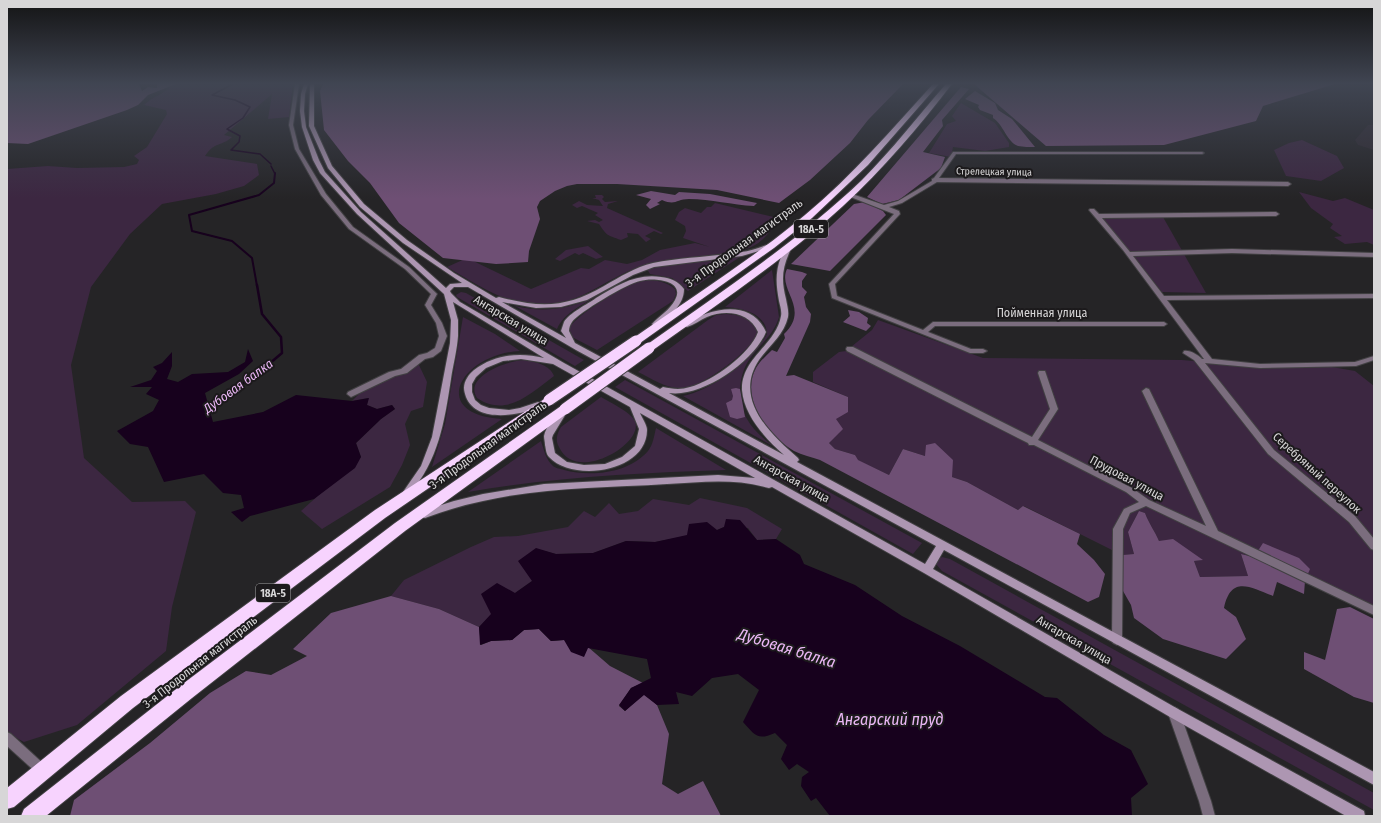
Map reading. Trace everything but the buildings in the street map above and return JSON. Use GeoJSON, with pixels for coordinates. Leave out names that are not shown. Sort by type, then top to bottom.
{"type":"FeatureCollection","features":[{"type":"Feature","properties":{"kind":"highway","name":"3-я Продольная магистраль"},"geometry":{"type":"LineString","coordinates":[[7,800],[127,702],[380,514],[636,341],[810,216],[850,178],[901,122]]}},
{"type":"Feature","properties":{"kind":"highway","name":"3-я Продольная магистраль"},"geometry":{"type":"LineString","coordinates":[[31,816],[186,692],[400,528],[788,249],[850,195],[880,166],[917,122]]}},
{"type":"Feature","properties":{"kind":"main road","name":"Ангарская улица"},"geometry":{"type":"LineString","coordinates":[[304,122],[304,128],[316,160],[323,172],[359,213],[402,250],[448,295],[470,311],[561,365],[927,570],[1174,713],[1359,816]]}},
{"type":"Feature","properties":{"kind":"main road","name":"Ангарская улица"},"geometry":{"type":"LineString","coordinates":[[312,122],[313,131],[322,153],[340,182],[375,218],[411,246],[469,286],[579,348],[1374,779]]}},
{"type":"Feature","properties":{"kind":"main road"},"geometry":{"type":"LineString","coordinates":[[380,514],[414,485],[421,476],[430,458],[438,430],[453,348],[455,325],[447,291],[452,285],[469,286],[500,300],[529,306],[554,307],[581,300],[628,275],[652,265],[739,254],[760,250],[770,246]]}},
{"type":"Feature","properties":{"kind":"main road"},"geometry":{"type":"LineString","coordinates":[[788,249],[780,265],[778,280],[785,316],[774,339],[754,362],[748,378],[747,395],[752,412],[760,427],[777,445],[810,472]]}},
{"type":"Feature","properties":{"kind":"main road"},"geometry":{"type":"LineString","coordinates":[[579,348],[570,340],[565,331],[568,322],[577,314],[637,279],[659,278],[679,286],[682,292],[681,297],[671,310],[636,341]]}},
{"type":"Feature","properties":{"kind":"main road"},"geometry":{"type":"LineString","coordinates":[[649,348],[701,317],[718,312],[738,312],[751,316],[757,321],[762,332],[756,345],[749,352],[711,382],[701,387],[682,392],[675,392],[649,385]]}},
{"type":"Feature","properties":{"kind":"main road"},"geometry":{"type":"LineString","coordinates":[[550,400],[519,412],[498,413],[488,411],[473,403],[467,392],[473,375],[481,368],[502,358],[528,357],[561,365]]}},
{"type":"Feature","properties":{"kind":"main road"},"geometry":{"type":"LineString","coordinates":[[565,409],[548,437],[548,445],[551,453],[558,461],[570,467],[584,470],[600,469],[624,460],[638,447],[644,427],[640,416],[632,405]]}},
{"type":"Feature","properties":{"kind":"main road"},"geometry":{"type":"LineString","coordinates":[[400,528],[416,517],[466,500],[486,495],[563,486],[731,479],[766,484],[791,494]]}},
{"type":"Feature","properties":{"kind":"main road"},"geometry":{"type":"LineString","coordinates":[[927,570],[942,545]]}},
{"type":"Feature","properties":{"kind":"street"},"geometry":{"type":"LineString","coordinates":[[291,122],[297,149],[306,162],[311,175],[324,196],[351,228],[407,268],[434,294],[428,305],[439,323],[443,336],[438,349],[430,355],[422,357],[414,365],[404,371],[392,374],[351,394]]}},
{"type":"Feature","properties":{"kind":"street"},"geometry":{"type":"LineString","coordinates":[[884,207],[900,202],[934,180],[955,153],[1202,153]]}},
{"type":"Feature","properties":{"kind":"street","name":"Стрелецкая улица"},"geometry":{"type":"LineString","coordinates":[[934,180],[1288,184]]}},
{"type":"Feature","properties":{"kind":"street"},"geometry":{"type":"LineString","coordinates":[[850,195],[897,212],[897,214],[832,284],[834,297],[970,351],[983,351]]}},
{"type":"Feature","properties":{"kind":"street"},"geometry":{"type":"LineString","coordinates":[[1209,361],[1129,254],[1094,213],[1276,214]]}},
{"type":"Feature","properties":{"kind":"street"},"geometry":{"type":"LineString","coordinates":[[1129,254],[1232,251],[1374,255]]}},
{"type":"Feature","properties":{"kind":"street"},"geometry":{"type":"LineString","coordinates":[[1162,298],[1374,296]]}},
{"type":"Feature","properties":{"kind":"street","name":"Пойменная улица"},"geometry":{"type":"LineString","coordinates":[[923,332],[933,324],[1164,324]]}},
{"type":"Feature","properties":{"kind":"street","name":"Прудовая улица"},"geometry":{"type":"LineString","coordinates":[[850,349],[1129,490],[1146,502],[1374,611]]}},
{"type":"Feature","properties":{"kind":"street"},"geometry":{"type":"LineString","coordinates":[[1187,353],[1200,361],[1260,366],[1356,364],[1374,358]]}},
{"type":"Feature","properties":{"kind":"street","name":"Серебряный переулок"},"geometry":{"type":"LineString","coordinates":[[1200,361],[1271,452],[1352,519],[1374,546]]}},
{"type":"Feature","properties":{"kind":"street"},"geometry":{"type":"LineString","coordinates":[[1032,442],[1054,409],[1042,373]]}},
{"type":"Feature","properties":{"kind":"street"},"geometry":{"type":"LineString","coordinates":[[1146,391],[1215,534]]}},
{"type":"Feature","properties":{"kind":"street"},"geometry":{"type":"LineString","coordinates":[[1117,640],[1118,529],[1127,512],[1146,502]]}},
{"type":"Feature","properties":{"kind":"street"},"geometry":{"type":"LineString","coordinates":[[1174,713],[1205,801],[1208,816]]}},
{"type":"Feature","properties":{"kind":"street"},"geometry":{"type":"LineString","coordinates":[[7,738],[43,771]]}},
{"type":"Feature","properties":{"kind":"shaded area"},"geometry":{"type":"Polygon","coordinates":[[[7,122],[91,122],[28,144],[7,143],[7,122]]]}},
{"type":"Feature","properties":{"kind":"shaded area"},"geometry":{"type":"Polygon","coordinates":[[[162,122],[239,122],[224,135],[232,137],[212,148],[205,156],[257,164],[259,175],[244,186],[216,194],[162,204],[130,234],[91,287],[71,365],[84,458],[132,502],[185,501],[196,512],[172,607],[166,651],[77,725],[24,742],[7,733],[7,169],[48,166],[77,168],[124,167],[137,164],[139,160],[134,156],[147,147],[162,122]]]}},
{"type":"Feature","properties":{"kind":"shaded area"},"geometry":{"type":"Polygon","coordinates":[[[323,122],[866,122],[850,143],[810,180],[779,203],[717,190],[617,184],[577,184],[567,186],[555,191],[540,201],[537,207],[540,219],[529,251],[528,262],[496,264],[443,258],[399,223],[370,183],[348,161],[324,130],[323,122]]]}},
{"type":"Feature","properties":{"kind":"shaded area"},"geometry":{"type":"Polygon","coordinates":[[[931,122],[942,122],[943,126],[923,152],[945,157],[941,168],[899,200],[882,204],[867,197],[931,122]]]}},
{"type":"Feature","properties":{"kind":"shaded area"},"geometry":{"type":"Polygon","coordinates":[[[952,122],[994,122],[1009,143],[1009,147],[985,151],[953,147],[951,157],[929,153],[947,124],[952,122]]]}},
{"type":"Feature","properties":{"kind":"shaded area"},"geometry":{"type":"Polygon","coordinates":[[[998,122],[1015,122],[1035,147],[1018,146],[1014,144],[998,122]]]}},
{"type":"Feature","properties":{"kind":"shaded area"},"geometry":{"type":"Polygon","coordinates":[[[1019,122],[1251,122],[1164,145],[1046,146],[1019,122]]]}},
{"type":"Feature","properties":{"kind":"shaded area"},"geometry":{"type":"Polygon","coordinates":[[[1368,125],[1374,125],[1374,150],[1358,145],[1355,140],[1368,125]]]}},
{"type":"Feature","properties":{"kind":"shaded area"},"geometry":{"type":"Polygon","coordinates":[[[1302,140],[1337,156],[1344,168],[1321,181],[1286,176],[1274,150],[1289,143],[1302,140]]]}},
{"type":"Feature","properties":{"kind":"shaded area"},"geometry":{"type":"Polygon","coordinates":[[[651,191],[675,195],[679,192],[710,194],[757,203],[754,206],[697,199],[685,199],[673,202],[662,200],[657,203],[660,204],[650,209],[646,205],[651,199],[636,195],[651,191]]]}},
{"type":"Feature","properties":{"kind":"shaded area"},"geometry":{"type":"Polygon","coordinates":[[[1299,192],[1333,201],[1345,198],[1374,210],[1374,245],[1367,242],[1345,244],[1334,237],[1342,236],[1330,228],[1333,224],[1311,208],[1299,192]]]}},
{"type":"Feature","properties":{"kind":"shaded area"},"geometry":{"type":"Polygon","coordinates":[[[595,195],[602,195],[604,197],[602,199],[605,202],[618,201],[608,204],[607,208],[663,233],[661,234],[654,231],[645,236],[651,239],[646,242],[638,234],[627,233],[628,237],[621,240],[610,236],[599,224],[587,221],[595,220],[599,222],[603,220],[595,215],[598,213],[582,206],[577,208],[572,205],[579,201],[587,205],[603,206],[599,200],[592,198],[596,198],[595,195]]]}},
{"type":"Feature","properties":{"kind":"shaded area"},"geometry":{"type":"Polygon","coordinates":[[[865,202],[883,211],[886,215],[830,271],[791,264],[854,204],[865,202]]]}},
{"type":"Feature","properties":{"kind":"shaded area"},"geometry":{"type":"Polygon","coordinates":[[[715,203],[782,219],[760,242],[749,248],[725,255],[660,261],[648,264],[621,275],[584,295],[557,304],[529,304],[504,298],[492,293],[447,267],[467,258],[531,289],[581,268],[589,269],[605,260],[627,264],[642,260],[660,250],[695,243],[710,247],[683,238],[686,231],[685,226],[675,220],[679,212],[685,208],[701,213],[707,207],[711,207],[715,203]]]}},
{"type":"Feature","properties":{"kind":"shaded area"},"geometry":{"type":"Polygon","coordinates":[[[1102,217],[1163,217],[1206,293],[1162,292],[1102,217]]]}},
{"type":"Feature","properties":{"kind":"shaded area"},"geometry":{"type":"Polygon","coordinates":[[[588,246],[603,257],[596,259],[583,253],[579,255],[575,253],[560,261],[555,259],[566,250],[588,246]]]}},
{"type":"Feature","properties":{"kind":"shaded area"},"geometry":{"type":"Polygon","coordinates":[[[740,257],[688,291],[672,278],[650,274],[647,269],[677,263],[740,257]]]}},
{"type":"Feature","properties":{"kind":"shaded area"},"geometry":{"type":"Polygon","coordinates":[[[787,269],[807,274],[802,281],[802,287],[807,292],[804,297],[806,307],[811,314],[810,322],[786,376],[794,375],[848,397],[848,412],[836,419],[843,429],[829,443],[835,449],[855,455],[858,460],[889,475],[903,449],[925,456],[926,445],[935,443],[953,460],[952,477],[967,482],[1018,510],[1023,506],[1080,534],[1077,544],[1094,560],[1105,574],[1099,597],[1088,602],[820,460],[794,451],[775,436],[759,415],[751,392],[752,380],[756,368],[772,350],[777,352],[785,338],[784,334],[791,325],[794,316],[792,300],[786,284],[785,277],[787,269]]]}},
{"type":"Feature","properties":{"kind":"shaded area"},"geometry":{"type":"Polygon","coordinates":[[[772,270],[779,317],[774,329],[745,366],[741,381],[740,398],[744,413],[749,423],[773,446],[683,396],[694,393],[719,381],[742,363],[761,344],[767,334],[766,327],[758,316],[745,310],[725,307],[772,270]]]}},
{"type":"Feature","properties":{"kind":"shaded area"},"geometry":{"type":"Polygon","coordinates":[[[644,280],[652,280],[668,284],[675,289],[676,294],[673,301],[597,350],[572,337],[569,328],[592,307],[615,293],[644,280]]]}},
{"type":"Feature","properties":{"kind":"shaded area"},"geometry":{"type":"Polygon","coordinates":[[[461,292],[466,293],[584,360],[575,366],[457,297],[456,295],[461,292]]]}},
{"type":"Feature","properties":{"kind":"shaded area"},"geometry":{"type":"Polygon","coordinates":[[[597,296],[564,318],[557,329],[515,306],[536,309],[567,307],[597,296]]]}},
{"type":"Feature","properties":{"kind":"shaded area"},"geometry":{"type":"Polygon","coordinates":[[[848,310],[859,312],[868,318],[867,323],[871,326],[866,331],[843,322],[850,316],[848,310]]]}},
{"type":"Feature","properties":{"kind":"shaded area"},"geometry":{"type":"Polygon","coordinates":[[[716,315],[737,315],[745,318],[759,330],[756,338],[749,347],[715,374],[693,386],[678,388],[666,386],[638,372],[708,320],[716,315]]]}},
{"type":"Feature","properties":{"kind":"shaded area"},"geometry":{"type":"Polygon","coordinates":[[[463,317],[495,334],[520,351],[499,355],[482,362],[469,373],[461,384],[459,396],[465,407],[479,415],[502,419],[432,467],[445,424],[463,317]]]}},
{"type":"Feature","properties":{"kind":"shaded area"},"geometry":{"type":"Polygon","coordinates":[[[878,320],[983,358],[1182,360],[1274,368],[1332,367],[1355,371],[1374,386],[1374,607],[1308,574],[1309,569],[1241,554],[1248,576],[1200,577],[1194,561],[1202,560],[1159,541],[1145,513],[1139,511],[1128,532],[1134,554],[1122,555],[1024,506],[1018,510],[967,482],[952,477],[925,456],[903,449],[889,475],[857,460],[855,455],[835,449],[829,443],[836,419],[848,397],[813,382],[813,372],[839,352],[846,351],[872,330],[878,320]]]}},
{"type":"Feature","properties":{"kind":"shaded area"},"geometry":{"type":"Polygon","coordinates":[[[525,360],[538,363],[546,367],[554,376],[527,396],[508,404],[498,405],[488,403],[477,398],[474,390],[476,383],[482,376],[499,366],[525,360]]]}},
{"type":"Feature","properties":{"kind":"shaded area"},"geometry":{"type":"Polygon","coordinates":[[[418,363],[427,382],[423,407],[411,411],[405,424],[410,445],[402,465],[390,487],[322,529],[301,511],[361,457],[356,443],[381,419],[395,409],[392,405],[377,409],[367,405],[368,398],[352,401],[360,393],[418,363]]]}},
{"type":"Feature","properties":{"kind":"shaded area"},"geometry":{"type":"Polygon","coordinates":[[[625,380],[922,543],[913,554],[615,387],[625,380]]]}},
{"type":"Feature","properties":{"kind":"shaded area"},"geometry":{"type":"Polygon","coordinates":[[[731,389],[740,389],[745,417],[737,419],[730,417],[726,403],[732,400],[733,396],[731,389]]]}},
{"type":"Feature","properties":{"kind":"shaded area"},"geometry":{"type":"Polygon","coordinates":[[[601,397],[632,417],[636,426],[632,436],[623,446],[610,455],[596,461],[581,462],[568,458],[557,442],[557,437],[561,427],[601,397]]]}},
{"type":"Feature","properties":{"kind":"shaded area"},"geometry":{"type":"Polygon","coordinates":[[[656,428],[726,470],[629,474],[564,479],[468,492],[541,441],[549,461],[557,468],[585,473],[608,472],[619,469],[640,459],[650,449],[656,428]]]}},
{"type":"Feature","properties":{"kind":"shaded area"},"geometry":{"type":"Polygon","coordinates":[[[700,498],[747,508],[782,529],[776,539],[757,540],[748,528],[724,527],[717,530],[655,542],[626,541],[593,553],[556,554],[536,549],[532,581],[515,593],[479,627],[439,609],[391,596],[404,580],[494,537],[518,536],[568,527],[584,511],[595,517],[609,503],[619,514],[638,511],[653,499],[689,505],[700,498]]]}},
{"type":"Feature","properties":{"kind":"shaded area"},"geometry":{"type":"Polygon","coordinates":[[[1139,511],[1145,513],[1159,541],[1173,539],[1203,560],[1194,561],[1200,577],[1248,576],[1241,554],[1254,557],[1263,543],[1299,558],[1310,569],[1305,581],[1304,594],[1277,582],[1273,596],[1257,589],[1242,586],[1231,591],[1224,608],[1236,617],[1246,639],[1226,659],[1163,639],[1134,618],[1131,605],[1123,591],[1122,555],[1134,554],[1128,532],[1139,511]]]}},
{"type":"Feature","properties":{"kind":"shaded area"},"geometry":{"type":"Polygon","coordinates":[[[942,557],[950,559],[1374,793],[1374,810],[942,571],[936,564],[937,560],[942,557]]]}},
{"type":"Feature","properties":{"kind":"shaded area"},"geometry":{"type":"Polygon","coordinates":[[[391,596],[439,609],[479,627],[481,645],[491,641],[512,640],[524,630],[539,629],[551,641],[564,640],[588,647],[610,666],[643,683],[631,688],[619,706],[625,711],[644,694],[657,705],[669,734],[662,784],[678,794],[703,781],[721,816],[70,816],[74,800],[150,743],[210,693],[246,671],[271,675],[307,656],[293,649],[331,613],[391,596]]]}},
{"type":"Feature","properties":{"kind":"shaded area"},"geometry":{"type":"Polygon","coordinates":[[[1350,607],[1374,619],[1374,703],[1354,697],[1304,669],[1304,652],[1325,660],[1337,609],[1350,607]]]}},
{"type":"Feature","properties":{"kind":"water"},"geometry":{"type":"Polygon","coordinates":[[[248,349],[253,361],[239,374],[205,393],[213,422],[263,412],[296,395],[352,401],[369,398],[367,405],[377,409],[392,405],[395,409],[381,419],[356,443],[361,457],[355,468],[314,499],[250,516],[242,522],[231,512],[244,508],[241,495],[223,493],[204,474],[164,482],[148,447],[130,444],[117,431],[153,411],[159,400],[146,394],[152,387],[130,387],[151,380],[157,371],[153,367],[162,363],[172,352],[172,366],[167,379],[178,382],[192,374],[228,372],[245,362],[248,349]]]}},
{"type":"Feature","properties":{"kind":"water","name":"Ангарский пруд"},"geometry":{"type":"Polygon","coordinates":[[[726,519],[740,520],[757,540],[776,539],[800,555],[804,564],[855,585],[902,616],[960,646],[1045,697],[1057,698],[1104,735],[1131,750],[1148,784],[1131,798],[1132,816],[830,816],[816,798],[811,801],[801,786],[802,777],[809,772],[797,764],[789,770],[781,759],[787,745],[775,733],[764,736],[757,735],[743,722],[759,690],[738,674],[712,678],[692,696],[676,692],[679,704],[657,705],[644,695],[625,711],[619,705],[631,688],[651,678],[647,659],[588,648],[584,657],[571,652],[564,640],[551,641],[539,629],[524,630],[512,640],[491,641],[480,645],[479,627],[491,614],[481,594],[497,583],[515,593],[532,581],[518,561],[536,548],[556,554],[593,553],[626,541],[655,542],[687,535],[689,524],[707,522],[717,530],[724,527],[726,519]]]}},
{"type":"Feature","properties":{"kind":"waterway","name":"Дубовая балка"},"geometry":{"type":"LineString","coordinates":[[237,122],[227,129],[240,136],[239,142],[231,150],[260,154],[271,164]]}},
{"type":"Feature","properties":{"kind":"waterway","name":"Дубовая балка"},"geometry":{"type":"LineString","coordinates":[[271,166],[275,174]]}},
{"type":"Feature","properties":{"kind":"waterway","name":"Дубовая балка"},"geometry":{"type":"LineString","coordinates":[[257,286],[252,258],[232,241],[192,231],[189,215],[259,195],[274,183],[275,174]]}},
{"type":"Feature","properties":{"kind":"waterway","name":"Дубовая балка"},"geometry":{"type":"LineString","coordinates":[[206,408],[256,375],[282,353],[281,337],[262,314],[257,285]]}}]}
